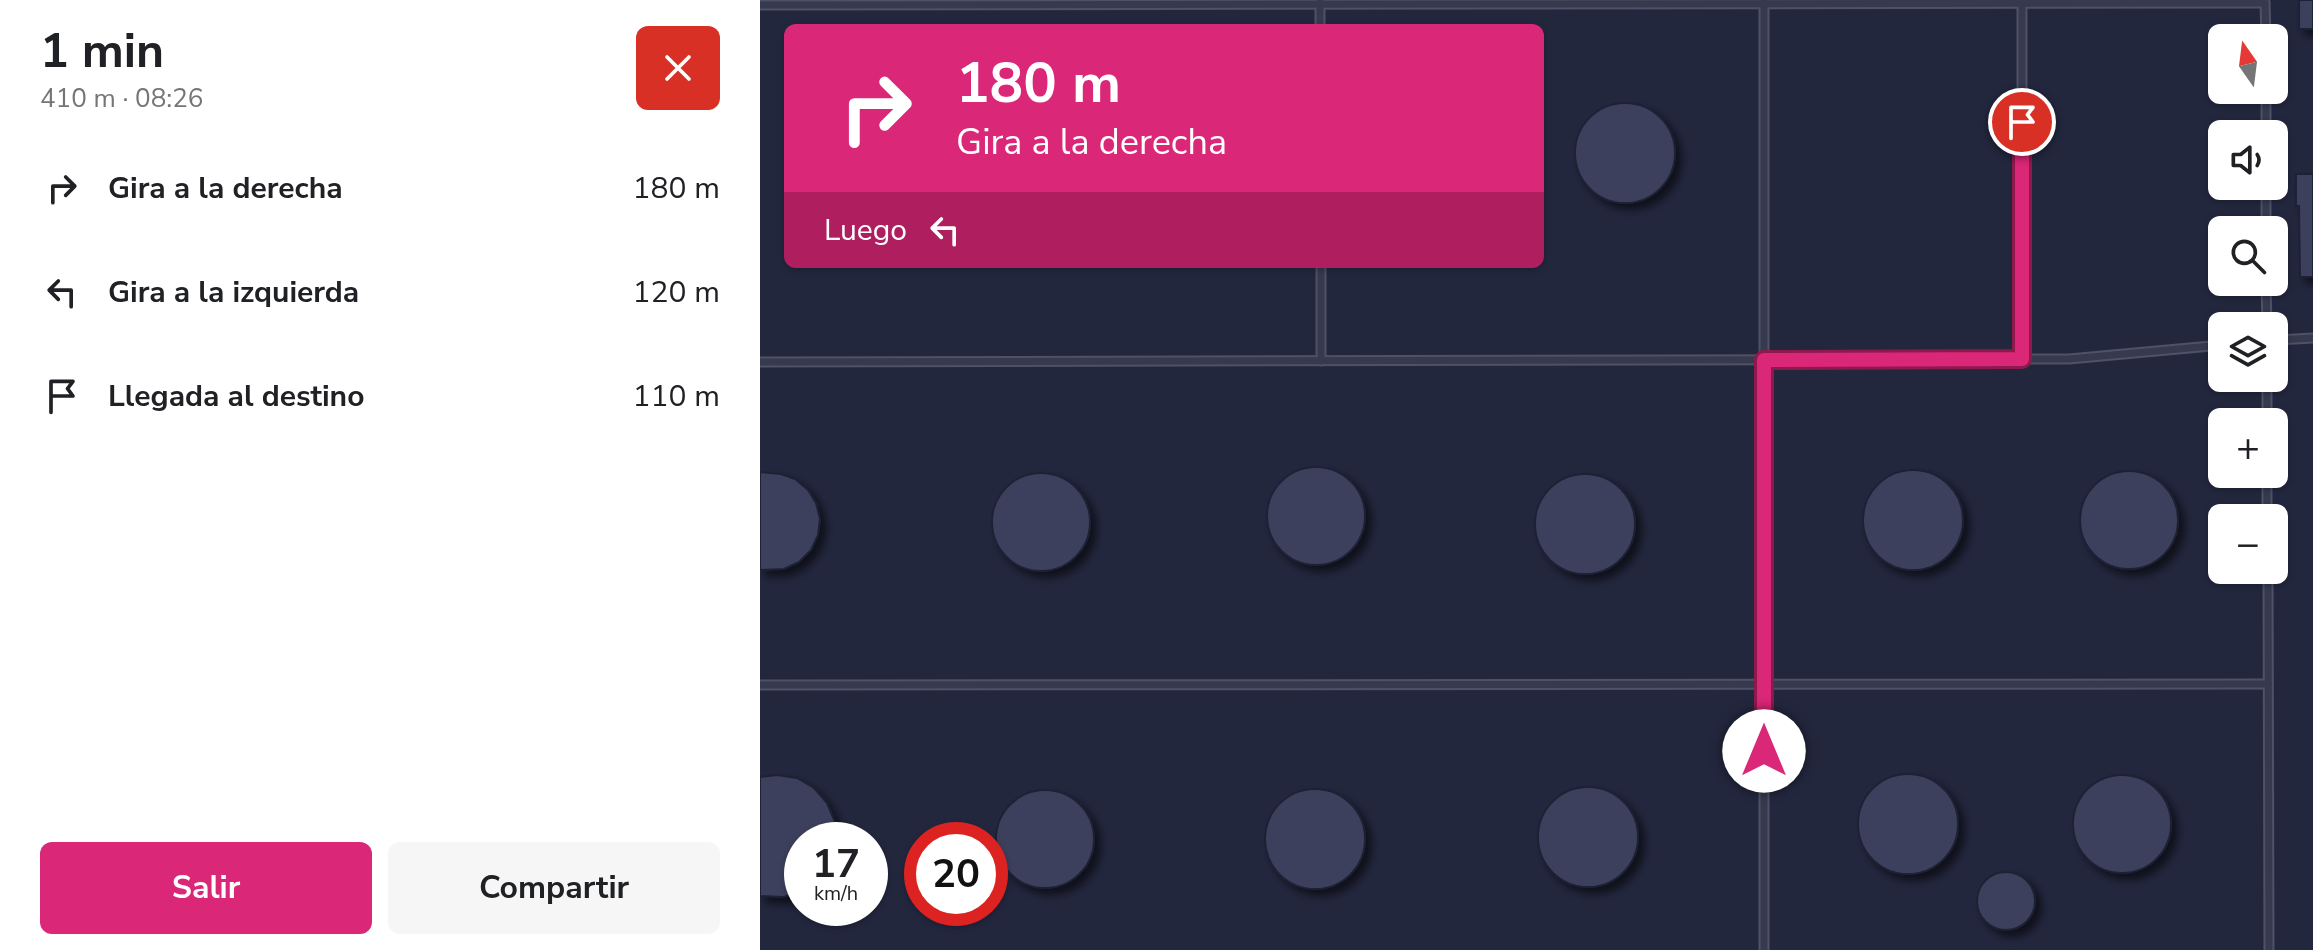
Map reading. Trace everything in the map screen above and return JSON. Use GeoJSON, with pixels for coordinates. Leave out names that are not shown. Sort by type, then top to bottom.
{"type":"FeatureCollection","features":[{"type":"Feature","properties":{"kind":"lane"},"geometry":{"type":"LineString","coordinates":[[760,5],[1021,2],[2265,2],[2266,24]]}},
{"type":"Feature","properties":{"kind":"lane"},"geometry":{"type":"LineString","coordinates":[[1320,2],[1320,24]]}},
{"type":"Feature","properties":{"kind":"lane"},"geometry":{"type":"LineString","coordinates":[[1764,2],[1764,950]]}},
{"type":"Feature","properties":{"kind":"lane"},"geometry":{"type":"LineString","coordinates":[[2022,2],[2022,359]]}},
{"type":"Feature","properties":{"kind":"lane"},"geometry":{"type":"LineString","coordinates":[[1321,268],[1321,361]]}},
{"type":"Feature","properties":{"kind":"lane"},"geometry":{"type":"LineString","coordinates":[[2288,339],[2313,338]]}},
{"type":"Feature","properties":{"kind":"lane"},"geometry":{"type":"LineString","coordinates":[[760,362],[2022,359],[2092,358],[2208,346]]}},
{"type":"Feature","properties":{"kind":"lane"},"geometry":{"type":"LineString","coordinates":[[2268,584],[2269,950]]}},
{"type":"Feature","properties":{"kind":"lane"},"geometry":{"type":"LineString","coordinates":[[760,685],[2268,684]]}},
{"type":"Feature","properties":{"kind":"building"},"geometry":{"type":"Polygon","coordinates":[[[2299,0],[2313,0],[2313,29],[2299,29],[2299,0]]]}},
{"type":"Feature","properties":{"kind":"building"},"geometry":{"type":"Polygon","coordinates":[[[1625,103],[1653,111],[1667,125],[1675,153],[1667,181],[1653,195],[1625,203],[1597,195],[1583,181],[1575,153],[1583,125],[1597,111],[1625,103]]]}},
{"type":"Feature","properties":{"kind":"building"},"geometry":{"type":"Polygon","coordinates":[[[2296,174],[2313,174],[2313,277],[2300,277],[2296,174]]]}},
{"type":"Feature","properties":{"kind":"building"},"geometry":{"type":"Polygon","coordinates":[[[1316,467],[1335,471],[1351,481],[1361,497],[1365,516],[1361,535],[1351,551],[1335,561],[1316,565],[1297,561],[1281,551],[1271,535],[1267,516],[1271,497],[1281,481],[1297,471],[1316,467]]]}},
{"type":"Feature","properties":{"kind":"building"},"geometry":{"type":"Polygon","coordinates":[[[1913,470],[1932,474],[1949,484],[1959,501],[1963,520],[1959,539],[1949,556],[1932,566],[1913,570],[1894,566],[1877,556],[1867,539],[1863,520],[1867,501],[1877,484],[1894,474],[1913,470]]]}},
{"type":"Feature","properties":{"kind":"building"},"geometry":{"type":"Polygon","coordinates":[[[2129,471],[2148,475],[2164,485],[2174,501],[2178,520],[2174,539],[2164,555],[2148,565],[2129,569],[2110,565],[2094,555],[2084,539],[2080,520],[2084,501],[2094,485],[2110,475],[2129,471]]]}},
{"type":"Feature","properties":{"kind":"building"},"geometry":{"type":"Polygon","coordinates":[[[760,472],[795,479],[808,490],[816,503],[820,519],[818,535],[811,550],[799,562],[784,569],[760,570],[760,472]]]}},
{"type":"Feature","properties":{"kind":"building"},"geometry":{"type":"Polygon","coordinates":[[[1041,473],[1060,476],[1076,487],[1087,503],[1090,522],[1087,541],[1076,557],[1060,568],[1041,571],[1022,568],[1006,557],[995,541],[992,522],[995,503],[1006,487],[1022,476],[1041,473]]]}},
{"type":"Feature","properties":{"kind":"building"},"geometry":{"type":"Polygon","coordinates":[[[1585,474],[1604,478],[1620,489],[1631,505],[1635,524],[1631,543],[1620,559],[1604,570],[1585,574],[1566,570],[1550,559],[1539,543],[1535,524],[1539,505],[1550,489],[1566,478],[1585,474]]]}},
{"type":"Feature","properties":{"kind":"building"},"geometry":{"type":"Polygon","coordinates":[[[1908,774],[1927,778],[1943,789],[1954,805],[1958,824],[1954,843],[1943,859],[1927,870],[1908,874],[1889,870],[1873,859],[1862,843],[1858,824],[1862,805],[1873,789],[1889,778],[1908,774]]]}},
{"type":"Feature","properties":{"kind":"building"},"geometry":{"type":"Polygon","coordinates":[[[777,775],[797,778],[814,788],[827,803],[835,822],[784,822],[784,897],[760,896],[760,777],[777,775]]]}},
{"type":"Feature","properties":{"kind":"building"},"geometry":{"type":"Polygon","coordinates":[[[2122,775],[2141,779],[2157,789],[2167,805],[2171,824],[2167,843],[2157,859],[2141,869],[2122,873],[2103,869],[2087,859],[2077,843],[2073,824],[2077,805],[2087,789],[2103,779],[2122,775]]]}},
{"type":"Feature","properties":{"kind":"building"},"geometry":{"type":"Polygon","coordinates":[[[1578,787],[1598,787],[1624,801],[1635,818],[1638,837],[1635,856],[1624,873],[1598,887],[1578,887],[1560,879],[1546,865],[1538,847],[1538,827],[1546,809],[1560,795],[1578,787]]]}},
{"type":"Feature","properties":{"kind":"building"},"geometry":{"type":"Polygon","coordinates":[[[1305,789],[1325,789],[1351,803],[1362,820],[1365,839],[1362,858],[1351,875],[1325,889],[1305,889],[1287,881],[1273,867],[1265,849],[1265,829],[1273,811],[1287,797],[1305,789]]]}},
{"type":"Feature","properties":{"kind":"building"},"geometry":{"type":"Polygon","coordinates":[[[1045,790],[1072,798],[1086,812],[1093,829],[1093,849],[1086,866],[1064,884],[1035,887],[1018,880],[1008,871],[1008,822],[999,822],[1010,804],[1026,794],[1045,790]]]}},
{"type":"Feature","properties":{"kind":"building"},"geometry":{"type":"Polygon","coordinates":[[[2006,872],[2027,880],[2035,901],[2027,922],[2006,930],[1985,922],[1977,901],[1985,880],[2006,872]]]}},
{"type":"Feature","properties":{"kind":"route"},"geometry":{"type":"LineString","coordinates":[[1764,751],[1764,360],[2022,359],[2022,122]]}}]}
